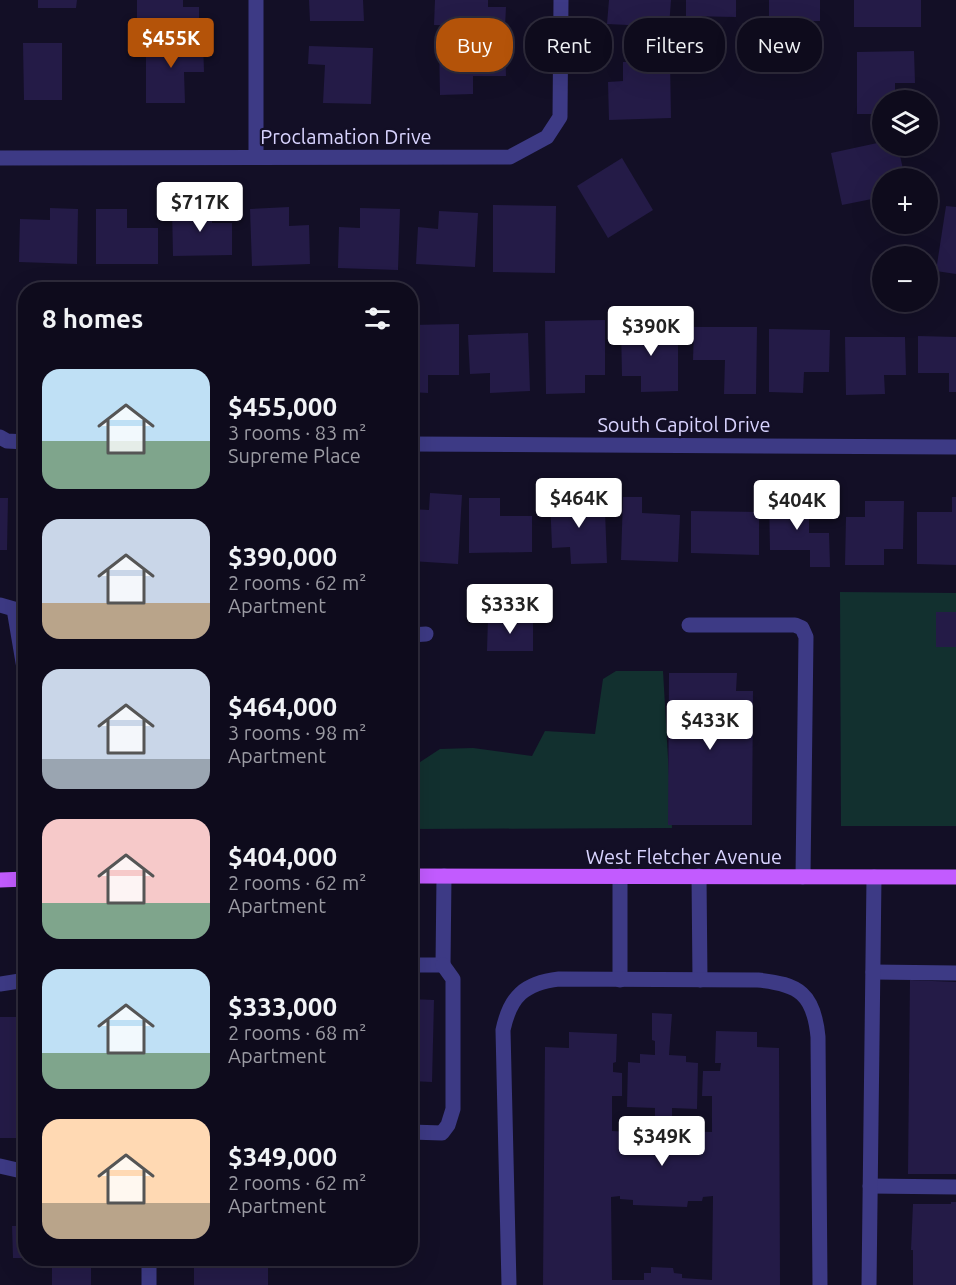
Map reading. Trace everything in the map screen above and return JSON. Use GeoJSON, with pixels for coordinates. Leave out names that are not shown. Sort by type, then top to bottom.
{"type":"FeatureCollection","features":[{"type":"Feature","properties":{"kind":"main road","name":"West Fletcher Avenue"},"geometry":{"type":"LineString","coordinates":[[418,876],[956,877]]}},
{"type":"Feature","properties":{"kind":"main road"},"geometry":{"type":"LineString","coordinates":[[0,880],[18,879]]}},
{"type":"Feature","properties":{"kind":"street"},"geometry":{"type":"LineString","coordinates":[[256,0],[256,157]]}},
{"type":"Feature","properties":{"kind":"street","name":"Proclamation Drive"},"geometry":{"type":"LineString","coordinates":[[0,158],[510,157],[547,137],[560,117],[561,0]]}},
{"type":"Feature","properties":{"kind":"street"},"geometry":{"type":"LineString","coordinates":[[0,437],[7,441],[18,442]]}},
{"type":"Feature","properties":{"kind":"street","name":"South Capitol Drive"},"geometry":{"type":"LineString","coordinates":[[418,444],[956,447]]}},
{"type":"Feature","properties":{"kind":"street"},"geometry":{"type":"LineString","coordinates":[[0,605],[14,609],[18,633]]}},
{"type":"Feature","properties":{"kind":"street"},"geometry":{"type":"LineString","coordinates":[[689,625],[795,625],[802,628],[806,637],[803,877]]}},
{"type":"Feature","properties":{"kind":"street"},"geometry":{"type":"LineString","coordinates":[[418,1132],[442,1132],[448,1125],[453,1109],[453,979],[443,965],[444,876]]}},
{"type":"Feature","properties":{"kind":"street"},"geometry":{"type":"LineString","coordinates":[[620,876],[620,980]]}},
{"type":"Feature","properties":{"kind":"street"},"geometry":{"type":"LineString","coordinates":[[699,876],[700,980]]}},
{"type":"Feature","properties":{"kind":"street"},"geometry":{"type":"LineString","coordinates":[[869,1285],[874,877]]}},
{"type":"Feature","properties":{"kind":"street"},"geometry":{"type":"LineString","coordinates":[[418,965],[443,965]]}},
{"type":"Feature","properties":{"kind":"street"},"geometry":{"type":"LineString","coordinates":[[873,972],[956,973]]}},
{"type":"Feature","properties":{"kind":"street"},"geometry":{"type":"LineString","coordinates":[[510,1285],[502,1030],[506,1014],[511,1003],[519,994],[532,985],[545,981],[620,980],[779,982],[794,987],[806,996],[813,1007],[819,1037],[820,1285]]}},
{"type":"Feature","properties":{"kind":"street"},"geometry":{"type":"LineString","coordinates":[[0,984],[18,981]]}},
{"type":"Feature","properties":{"kind":"street"},"geometry":{"type":"LineString","coordinates":[[0,1166],[18,1170]]}},
{"type":"Feature","properties":{"kind":"street"},"geometry":{"type":"LineString","coordinates":[[870,1186],[956,1187]]}},
{"type":"Feature","properties":{"kind":"street"},"geometry":{"type":"LineString","coordinates":[[149,1266],[149,1285]]}},
{"type":"Feature","properties":{"kind":"green space"},"geometry":{"type":"Polygon","coordinates":[[[840,592],[956,593],[956,826],[841,826],[840,592]]]}},
{"type":"Feature","properties":{"kind":"green space"},"geometry":{"type":"Polygon","coordinates":[[[616,671],[663,671],[672,828],[418,829],[418,763],[440,749],[473,748],[532,756],[545,731],[595,734],[603,679],[616,671]]]}},
{"type":"Feature","properties":{"kind":"building"},"geometry":{"type":"Polygon","coordinates":[[[38,0],[77,0],[76,8],[38,8],[38,0]]]}},
{"type":"Feature","properties":{"kind":"building"},"geometry":{"type":"Polygon","coordinates":[[[137,0],[183,0],[183,7],[199,7],[199,26],[137,26],[137,0]]]}},
{"type":"Feature","properties":{"kind":"building"},"geometry":{"type":"Polygon","coordinates":[[[309,0],[363,0],[364,21],[310,21],[309,0]]]}},
{"type":"Feature","properties":{"kind":"building"},"geometry":{"type":"Polygon","coordinates":[[[435,0],[488,0],[488,7],[506,7],[505,18],[436,18],[436,25],[434,25],[435,0]]]}},
{"type":"Feature","properties":{"kind":"building"},"geometry":{"type":"Polygon","coordinates":[[[609,0],[671,0],[670,18],[624,18],[624,25],[612,24],[612,18],[608,18],[609,0]]]}},
{"type":"Feature","properties":{"kind":"building"},"geometry":{"type":"Polygon","coordinates":[[[686,0],[736,0],[736,17],[686,16],[686,0]]]}},
{"type":"Feature","properties":{"kind":"building"},"geometry":{"type":"Polygon","coordinates":[[[769,0],[820,0],[820,18],[769,18],[769,0]]]}},
{"type":"Feature","properties":{"kind":"building"},"geometry":{"type":"Polygon","coordinates":[[[854,0],[921,0],[921,27],[854,27],[854,0]]]}},
{"type":"Feature","properties":{"kind":"building"},"geometry":{"type":"Polygon","coordinates":[[[146,41],[203,41],[204,72],[184,72],[185,103],[146,103],[146,41]]]}},
{"type":"Feature","properties":{"kind":"building"},"geometry":{"type":"Polygon","coordinates":[[[23,43],[62,43],[62,100],[24,100],[23,43]]]}},
{"type":"Feature","properties":{"kind":"building"},"geometry":{"type":"Polygon","coordinates":[[[309,46],[373,48],[371,104],[323,103],[325,65],[308,64],[309,46]]]}},
{"type":"Feature","properties":{"kind":"building"},"geometry":{"type":"Polygon","coordinates":[[[914,51],[915,83],[895,83],[895,90],[872,90],[872,114],[857,114],[857,52],[914,51]]]}},
{"type":"Feature","properties":{"kind":"building"},"geometry":{"type":"Polygon","coordinates":[[[623,62],[624,72],[670,72],[671,118],[609,120],[608,82],[623,81],[623,62]]]}},
{"type":"Feature","properties":{"kind":"building"},"geometry":{"type":"Polygon","coordinates":[[[440,72],[506,72],[506,76],[473,76],[473,94],[440,95],[440,72]]]}},
{"type":"Feature","properties":{"kind":"building"},"geometry":{"type":"Polygon","coordinates":[[[872,144],[872,156],[900,156],[903,168],[872,168],[872,199],[842,205],[831,153],[872,144]]]}},
{"type":"Feature","properties":{"kind":"building"},"geometry":{"type":"Polygon","coordinates":[[[622,158],[653,210],[608,238],[577,186],[622,158]]]}},
{"type":"Feature","properties":{"kind":"building"},"geometry":{"type":"Polygon","coordinates":[[[493,205],[556,206],[555,273],[493,272],[493,205]]]}},
{"type":"Feature","properties":{"kind":"building"},"geometry":{"type":"Polygon","coordinates":[[[946,206],[956,207],[956,274],[938,271],[946,206]]]}},
{"type":"Feature","properties":{"kind":"building"},"geometry":{"type":"Polygon","coordinates":[[[172,207],[212,207],[212,223],[232,223],[232,255],[173,256],[172,207]]]}},
{"type":"Feature","properties":{"kind":"building"},"geometry":{"type":"Polygon","coordinates":[[[289,207],[289,226],[309,225],[310,264],[252,266],[250,209],[289,207]]]}},
{"type":"Feature","properties":{"kind":"building"},"geometry":{"type":"Polygon","coordinates":[[[50,208],[78,209],[77,264],[19,262],[20,219],[50,220],[50,208]]]}},
{"type":"Feature","properties":{"kind":"building"},"geometry":{"type":"Polygon","coordinates":[[[360,208],[400,209],[398,270],[338,268],[339,227],[360,228],[360,208]]]}},
{"type":"Feature","properties":{"kind":"building"},"geometry":{"type":"Polygon","coordinates":[[[96,209],[127,209],[127,228],[158,228],[158,264],[96,264],[96,209]]]}},
{"type":"Feature","properties":{"kind":"building"},"geometry":{"type":"Polygon","coordinates":[[[439,211],[478,213],[475,267],[416,264],[418,227],[438,229],[439,211]]]}},
{"type":"Feature","properties":{"kind":"building"},"geometry":{"type":"Polygon","coordinates":[[[605,320],[605,375],[585,375],[585,393],[546,394],[545,321],[605,320]]]}},
{"type":"Feature","properties":{"kind":"building"},"geometry":{"type":"Polygon","coordinates":[[[459,324],[459,375],[428,375],[428,393],[418,392],[418,325],[459,324]]]}},
{"type":"Feature","properties":{"kind":"building"},"geometry":{"type":"Polygon","coordinates":[[[621,327],[678,327],[678,391],[641,392],[641,376],[622,376],[621,327]]]}},
{"type":"Feature","properties":{"kind":"building"},"geometry":{"type":"Polygon","coordinates":[[[694,327],[757,327],[756,394],[724,394],[725,360],[693,360],[694,327]]]}},
{"type":"Feature","properties":{"kind":"building"},"geometry":{"type":"Polygon","coordinates":[[[769,329],[830,330],[829,372],[804,372],[803,393],[769,392],[769,329]]]}},
{"type":"Feature","properties":{"kind":"building"},"geometry":{"type":"Polygon","coordinates":[[[528,333],[530,391],[490,393],[490,373],[470,374],[468,335],[528,333]]]}},
{"type":"Feature","properties":{"kind":"building"},"geometry":{"type":"Polygon","coordinates":[[[918,336],[956,337],[956,392],[949,392],[949,373],[918,373],[918,336]]]}},
{"type":"Feature","properties":{"kind":"building"},"geometry":{"type":"Polygon","coordinates":[[[845,337],[905,337],[906,375],[884,375],[885,394],[846,395],[845,337]]]}},
{"type":"Feature","properties":{"kind":"building"},"geometry":{"type":"Polygon","coordinates":[[[430,493],[462,495],[458,564],[418,561],[418,509],[429,510],[430,493]]]}},
{"type":"Feature","properties":{"kind":"building"},"geometry":{"type":"Polygon","coordinates":[[[587,495],[587,512],[605,511],[607,563],[571,564],[570,547],[552,548],[550,496],[587,495]]]}},
{"type":"Feature","properties":{"kind":"building"},"geometry":{"type":"Polygon","coordinates":[[[623,497],[642,497],[642,513],[680,515],[678,562],[621,560],[623,497]]]}},
{"type":"Feature","properties":{"kind":"building"},"geometry":{"type":"Polygon","coordinates":[[[952,497],[956,497],[956,565],[917,564],[917,512],[952,512],[952,497]]]}},
{"type":"Feature","properties":{"kind":"building"},"geometry":{"type":"Polygon","coordinates":[[[0,498],[8,498],[7,550],[0,550],[0,498]]]}},
{"type":"Feature","properties":{"kind":"building"},"geometry":{"type":"Polygon","coordinates":[[[469,498],[500,498],[500,516],[532,516],[532,552],[469,553],[469,498]]]}},
{"type":"Feature","properties":{"kind":"building"},"geometry":{"type":"Polygon","coordinates":[[[769,499],[809,499],[809,533],[829,533],[830,567],[810,567],[810,550],[770,550],[769,499]]]}},
{"type":"Feature","properties":{"kind":"building"},"geometry":{"type":"Polygon","coordinates":[[[865,501],[904,501],[903,549],[884,549],[884,565],[845,565],[846,517],[865,517],[865,501]]]}},
{"type":"Feature","properties":{"kind":"building"},"geometry":{"type":"Polygon","coordinates":[[[691,511],[759,512],[759,555],[691,553],[691,511]]]}},
{"type":"Feature","properties":{"kind":"building"},"geometry":{"type":"Polygon","coordinates":[[[936,612],[956,612],[956,647],[936,647],[936,612]]]}},
{"type":"Feature","properties":{"kind":"building"},"geometry":{"type":"Polygon","coordinates":[[[488,618],[533,619],[533,651],[487,651],[488,618]]]}},
{"type":"Feature","properties":{"kind":"building"},"geometry":{"type":"Polygon","coordinates":[[[669,673],[737,673],[736,691],[753,691],[752,825],[668,825],[669,673]]]}},
{"type":"Feature","properties":{"kind":"building"},"geometry":{"type":"Polygon","coordinates":[[[910,980],[956,982],[956,1174],[908,1174],[910,980]]]}},
{"type":"Feature","properties":{"kind":"building"},"geometry":{"type":"Polygon","coordinates":[[[418,999],[434,1000],[432,1082],[418,1081],[418,999]]]}},
{"type":"Feature","properties":{"kind":"building"},"geometry":{"type":"Polygon","coordinates":[[[652,1013],[672,1014],[669,1055],[686,1056],[686,1062],[698,1063],[697,1109],[672,1108],[672,1124],[676,1125],[676,1131],[712,1132],[712,1096],[702,1096],[703,1071],[720,1071],[721,1063],[715,1063],[716,1031],[757,1032],[757,1047],[779,1048],[780,1285],[543,1285],[545,1047],[569,1048],[569,1032],[617,1034],[616,1062],[613,1063],[613,1072],[622,1073],[622,1096],[612,1096],[612,1131],[650,1133],[651,1125],[655,1124],[655,1108],[627,1107],[628,1062],[640,1063],[640,1054],[655,1055],[655,1041],[652,1040],[652,1013]],[[620,1196],[611,1197],[612,1280],[644,1280],[644,1273],[651,1273],[651,1267],[673,1268],[674,1273],[682,1274],[682,1278],[712,1280],[713,1196],[703,1197],[702,1201],[688,1201],[687,1207],[633,1205],[633,1200],[620,1199],[620,1196]]]}},
{"type":"Feature","properties":{"kind":"building"},"geometry":{"type":"Polygon","coordinates":[[[0,1017],[18,1017],[18,1138],[0,1138],[0,1017]]]}},
{"type":"Feature","properties":{"kind":"building"},"geometry":{"type":"Polygon","coordinates":[[[951,1202],[956,1202],[956,1285],[913,1285],[913,1250],[911,1250],[913,1204],[951,1204],[951,1202]]]}},
{"type":"Feature","properties":{"kind":"building"},"geometry":{"type":"Polygon","coordinates":[[[12,1226],[18,1226],[18,1258],[13,1258],[12,1226]]]}},
{"type":"Feature","properties":{"kind":"building"},"geometry":{"type":"Polygon","coordinates":[[[52,1266],[91,1266],[91,1285],[52,1285],[52,1266]]]}},
{"type":"Feature","properties":{"kind":"building"},"geometry":{"type":"Polygon","coordinates":[[[194,1266],[268,1266],[268,1285],[194,1285],[194,1266]]]}}]}
